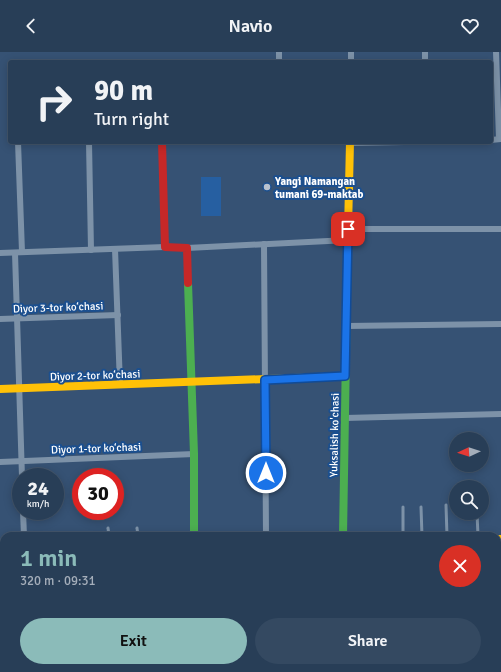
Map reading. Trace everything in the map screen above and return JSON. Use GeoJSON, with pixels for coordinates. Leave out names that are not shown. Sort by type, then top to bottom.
{"type":"FeatureCollection","features":[{"type":"Feature","properties":{"kind":"street"},"geometry":{"type":"LineString","coordinates":[[496,52],[500,139]]}},
{"type":"Feature","properties":{"kind":"street"},"geometry":{"type":"LineString","coordinates":[[18,144],[22,252]]}},
{"type":"Feature","properties":{"kind":"street"},"geometry":{"type":"LineString","coordinates":[[89,144],[91,250]]}},
{"type":"Feature","properties":{"kind":"street"},"geometry":{"type":"LineString","coordinates":[[162,144],[166,247]]}},
{"type":"Feature","properties":{"kind":"street","name":"Yuksalish ko'chasi"},"geometry":{"type":"LineString","coordinates":[[343,532],[350,144]]}},
{"type":"Feature","properties":{"kind":"street"},"geometry":{"type":"LineString","coordinates":[[348,229],[501,229]]}},
{"type":"Feature","properties":{"kind":"street"},"geometry":{"type":"LineString","coordinates":[[0,253],[166,247],[187,248],[348,240]]}},
{"type":"Feature","properties":{"kind":"street"},"geometry":{"type":"LineString","coordinates":[[264,244],[266,532]]}},
{"type":"Feature","properties":{"kind":"street"},"geometry":{"type":"LineString","coordinates":[[187,248],[194,454],[194,532]]}},
{"type":"Feature","properties":{"kind":"street"},"geometry":{"type":"LineString","coordinates":[[115,249],[120,385]]}},
{"type":"Feature","properties":{"kind":"street"},"geometry":{"type":"LineString","coordinates":[[15,253],[22,468]]}},
{"type":"Feature","properties":{"kind":"street","name":"Diyor 3-tor koʻchasi"},"geometry":{"type":"LineString","coordinates":[[0,319],[118,315]]}},
{"type":"Feature","properties":{"kind":"street"},"geometry":{"type":"LineString","coordinates":[[346,326],[501,324]]}},
{"type":"Feature","properties":{"kind":"street","name":"Diyor 2-tor koʻchasi"},"geometry":{"type":"LineString","coordinates":[[0,389],[345,376]]}},
{"type":"Feature","properties":{"kind":"street"},"geometry":{"type":"LineString","coordinates":[[345,418],[501,414]]}},
{"type":"Feature","properties":{"kind":"street","name":"Diyor 1-tor koʻchasi"},"geometry":{"type":"LineString","coordinates":[[0,462],[194,454]]}},
{"type":"Feature","properties":{"kind":"street"},"geometry":{"type":"LineString","coordinates":[[23,520],[24,532]]}},
{"type":"Feature","properties":{"kind":"lane"},"geometry":{"type":"LineString","coordinates":[[446,505],[447,532]]}},
{"type":"Feature","properties":{"kind":"lane"},"geometry":{"type":"LineString","coordinates":[[403,507],[403,532]]}},
{"type":"Feature","properties":{"kind":"lane"},"geometry":{"type":"LineString","coordinates":[[421,507],[422,532]]}},
{"type":"Feature","properties":{"kind":"lane"},"geometry":{"type":"LineString","coordinates":[[477,520],[478,532]]}},
{"type":"Feature","properties":{"kind":"lane"},"geometry":{"type":"LineString","coordinates":[[108,528],[108,532]]}},
{"type":"Feature","properties":{"kind":"lane"},"geometry":{"type":"LineString","coordinates":[[137,528],[138,532]]}},
{"type":"Feature","properties":{"kind":"shaded area"},"geometry":{"type":"Polygon","coordinates":[[[201,177],[221,177],[221,216],[201,216],[201,177]]]}},
{"type":"Feature","properties":{"kind":"traffic: fast"},"geometry":{"type":"LineString","coordinates":[[343,532],[348,230]]}},
{"type":"Feature","properties":{"kind":"traffic: fast"},"geometry":{"type":"LineString","coordinates":[[188,283],[194,454],[194,532]]}},
{"type":"Feature","properties":{"kind":"traffic: slow"},"geometry":{"type":"LineString","coordinates":[[348,230],[350,144]]}},
{"type":"Feature","properties":{"kind":"traffic: slow"},"geometry":{"type":"LineString","coordinates":[[0,389],[345,376]]}},
{"type":"Feature","properties":{"kind":"traffic: jam"},"geometry":{"type":"LineString","coordinates":[[162,144],[165,247],[187,248],[188,283]]}},
{"type":"Feature","properties":{"kind":"place","name":"Yangi Namangan tumani 69-maktab"},"geometry":{"type":"Point","coordinates":[267,187]}},
{"type":"Feature","properties":{"kind":"route"},"geometry":{"type":"LineString","coordinates":[[266,473],[265,380],[345,376],[348,229]]}}]}
